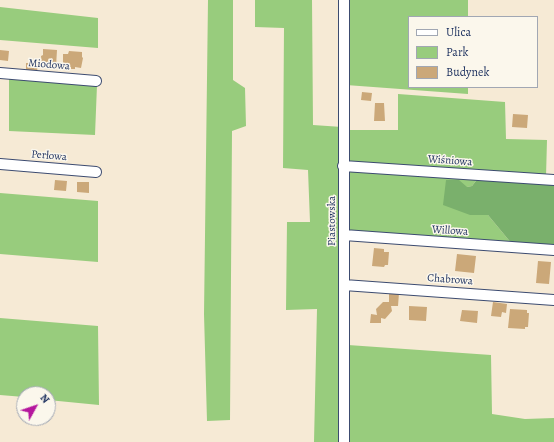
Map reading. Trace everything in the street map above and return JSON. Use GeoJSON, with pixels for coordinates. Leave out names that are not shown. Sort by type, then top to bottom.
{"type":"FeatureCollection","features":[{"type":"Feature","properties":{"kind":"street","name":"Piastowska"},"geometry":{"type":"LineString","coordinates":[[344,0],[344,442]]}},
{"type":"Feature","properties":{"kind":"street","name":"Miodowa"},"geometry":{"type":"LineString","coordinates":[[0,73],[96,81]]}},
{"type":"Feature","properties":{"kind":"street","name":"Perłowa"},"geometry":{"type":"LineString","coordinates":[[0,164],[96,172]]}},
{"type":"Feature","properties":{"kind":"street","name":"Wiśniowa"},"geometry":{"type":"LineString","coordinates":[[343,166],[554,180]]}},
{"type":"Feature","properties":{"kind":"street","name":"Willowa"},"geometry":{"type":"LineString","coordinates":[[344,235],[554,250]]}},
{"type":"Feature","properties":{"kind":"street","name":"Chabrowa"},"geometry":{"type":"LineString","coordinates":[[344,285],[554,300]]}},
{"type":"Feature","properties":{"kind":"green space"},"geometry":{"type":"Polygon","coordinates":[[[208,0],[233,0],[233,80],[245,88],[246,126],[232,131],[230,420],[207,421],[204,314],[208,0]]]}},
{"type":"Feature","properties":{"kind":"green space"},"geometry":{"type":"Polygon","coordinates":[[[255,0],[312,0],[313,125],[342,127],[341,442],[314,442],[317,309],[286,310],[287,222],[310,222],[308,170],[283,168],[284,28],[255,27],[255,0]]]}},
{"type":"Feature","properties":{"kind":"green space"},"geometry":{"type":"Polygon","coordinates":[[[346,0],[468,0],[468,16],[408,16],[408,88],[468,88],[468,94],[346,85],[346,0]]]}},
{"type":"Feature","properties":{"kind":"green space"},"geometry":{"type":"Polygon","coordinates":[[[0,7],[98,18],[98,48],[0,40],[0,7]]]}},
{"type":"Feature","properties":{"kind":"green space"},"geometry":{"type":"Polygon","coordinates":[[[9,78],[97,85],[95,135],[9,131],[9,78]]]}},
{"type":"Feature","properties":{"kind":"green space"},"geometry":{"type":"Polygon","coordinates":[[[398,94],[505,102],[506,139],[547,140],[546,177],[346,163],[347,130],[398,130],[398,94]]]}},
{"type":"Feature","properties":{"kind":"green space"},"geometry":{"type":"Polygon","coordinates":[[[345,168],[479,177],[472,186],[467,187],[470,215],[488,215],[512,244],[346,234],[345,168]]]}},
{"type":"Feature","properties":{"kind":"green space"},"geometry":{"type":"Polygon","coordinates":[[[479,177],[554,182],[554,247],[512,244],[488,215],[470,215],[443,205],[446,180],[459,180],[467,187],[472,186],[479,177]]]}},
{"type":"Feature","properties":{"kind":"green space"},"geometry":{"type":"Polygon","coordinates":[[[0,193],[98,201],[98,262],[0,254],[0,193]]]}},
{"type":"Feature","properties":{"kind":"green space"},"geometry":{"type":"Polygon","coordinates":[[[0,318],[98,326],[99,405],[56,401],[56,386],[16,386],[16,396],[0,395],[0,318]]]}},
{"type":"Feature","properties":{"kind":"green space"},"geometry":{"type":"Polygon","coordinates":[[[348,345],[491,355],[492,414],[525,419],[554,418],[554,442],[347,442],[348,345]]]}},
{"type":"Feature","properties":{"kind":"building"},"geometry":{"type":"Polygon","coordinates":[[[43,49],[57,50],[56,67],[42,65],[41,56],[43,55],[43,49]]]}},
{"type":"Feature","properties":{"kind":"building"},"geometry":{"type":"Polygon","coordinates":[[[0,50],[9,51],[8,61],[0,60],[0,50]]]}},
{"type":"Feature","properties":{"kind":"building"},"geometry":{"type":"Polygon","coordinates":[[[69,51],[82,52],[83,58],[81,68],[75,67],[75,69],[71,69],[71,67],[63,64],[63,54],[68,54],[69,51]]]}},
{"type":"Feature","properties":{"kind":"building"},"geometry":{"type":"Polygon","coordinates":[[[26,63],[38,64],[37,72],[26,71],[26,63]]]}},
{"type":"Feature","properties":{"kind":"building"},"geometry":{"type":"Polygon","coordinates":[[[362,92],[372,93],[371,101],[361,100],[362,92]]]}},
{"type":"Feature","properties":{"kind":"building"},"geometry":{"type":"Polygon","coordinates":[[[375,103],[384,103],[385,121],[374,121],[375,103]]]}},
{"type":"Feature","properties":{"kind":"building"},"geometry":{"type":"Polygon","coordinates":[[[513,114],[528,115],[527,128],[512,127],[513,114]]]}},
{"type":"Feature","properties":{"kind":"building"},"geometry":{"type":"Polygon","coordinates":[[[55,180],[67,181],[66,191],[54,190],[55,180]]]}},
{"type":"Feature","properties":{"kind":"building"},"geometry":{"type":"Polygon","coordinates":[[[77,182],[89,182],[89,193],[77,192],[77,182]]]}},
{"type":"Feature","properties":{"kind":"building"},"geometry":{"type":"Polygon","coordinates":[[[374,248],[384,249],[384,252],[389,252],[388,265],[385,265],[384,267],[372,266],[374,248]]]}},
{"type":"Feature","properties":{"kind":"building"},"geometry":{"type":"Polygon","coordinates":[[[457,254],[476,256],[474,273],[455,271],[457,254]]]}},
{"type":"Feature","properties":{"kind":"building"},"geometry":{"type":"Polygon","coordinates":[[[538,261],[551,262],[549,284],[536,283],[538,261]]]}},
{"type":"Feature","properties":{"kind":"building"},"geometry":{"type":"Polygon","coordinates":[[[389,293],[399,293],[398,306],[391,306],[392,311],[385,319],[381,318],[381,323],[370,323],[371,314],[377,315],[376,309],[383,302],[389,302],[389,293]]]}},
{"type":"Feature","properties":{"kind":"building"},"geometry":{"type":"Polygon","coordinates":[[[493,302],[507,304],[506,313],[502,312],[501,317],[491,316],[493,302]]]}},
{"type":"Feature","properties":{"kind":"building"},"geometry":{"type":"Polygon","coordinates":[[[409,306],[427,307],[426,321],[409,320],[409,306]]]}},
{"type":"Feature","properties":{"kind":"building"},"geometry":{"type":"Polygon","coordinates":[[[510,309],[527,310],[527,313],[529,313],[528,327],[525,327],[525,329],[508,328],[510,309]]]}},
{"type":"Feature","properties":{"kind":"building"},"geometry":{"type":"Polygon","coordinates":[[[462,310],[478,311],[477,323],[460,321],[462,310]]]}}]}
